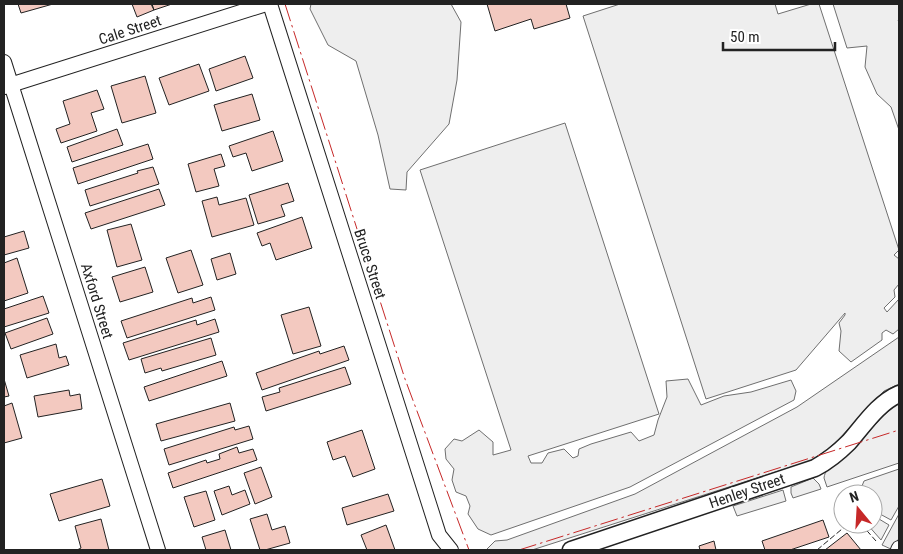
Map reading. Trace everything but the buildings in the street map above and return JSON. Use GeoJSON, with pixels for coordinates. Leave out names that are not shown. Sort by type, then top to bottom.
{"type":"FeatureCollection","features":[{"type":"Feature","properties":{"kind":"street","name":"Cale Street"},"geometry":{"type":"LineString","coordinates":[[8,86],[266,4]]}},
{"type":"Feature","properties":{"kind":"street","name":"Bruce Street"},"geometry":{"type":"LineString","coordinates":[[270,4],[440,535],[451,550]]}},
{"type":"Feature","properties":{"kind":"street","name":"Axford Street"},"geometry":{"type":"LineString","coordinates":[[4,62],[8,86],[158,550]]}},
{"type":"Feature","properties":{"kind":"street","name":"Henley Street"},"geometry":{"type":"LineString","coordinates":[[571,550],[815,468],[829,460],[847,443],[883,403],[899,394]]}},
{"type":"Feature","properties":{"kind":"street","name":"Bruce Street"},"geometry":{"type":"LineString","coordinates":[[438,550],[440,535]]}},
{"type":"Feature","properties":{"kind":"shaded area"},"geometry":{"type":"Polygon","coordinates":[[[311,4],[451,4],[461,22],[457,80],[449,124],[407,172],[406,190],[390,189],[378,135],[356,61],[328,45],[310,9],[311,4]]]}},
{"type":"Feature","properties":{"kind":"shaded area"},"geometry":{"type":"Polygon","coordinates":[[[620,4],[775,4],[778,14],[811,4],[819,4],[899,250],[894,255],[899,259],[899,284],[894,290],[895,297],[884,308],[887,312],[899,299],[899,329],[893,334],[886,330],[882,333],[882,340],[851,362],[839,351],[841,331],[839,323],[845,313],[796,370],[706,399],[583,16],[620,4]]]}},
{"type":"Feature","properties":{"kind":"shaded area"},"geometry":{"type":"Polygon","coordinates":[[[833,4],[899,4],[899,130],[891,107],[877,94],[865,67],[867,46],[847,48],[833,4]]]}},
{"type":"Feature","properties":{"kind":"shaded area"},"geometry":{"type":"Polygon","coordinates":[[[565,123],[659,414],[528,456],[531,463],[542,463],[548,453],[564,449],[573,458],[578,456],[579,449],[631,432],[639,441],[654,435],[667,397],[666,381],[688,379],[701,405],[724,396],[751,392],[791,380],[796,391],[794,400],[630,487],[491,535],[478,529],[468,514],[470,506],[466,496],[456,492],[452,480],[454,469],[446,459],[445,449],[454,439],[462,441],[479,430],[493,442],[493,455],[511,450],[420,170],[565,123]]]}},
{"type":"Feature","properties":{"kind":"shaded area"},"geometry":{"type":"Polygon","coordinates":[[[899,337],[899,384],[884,391],[838,440],[810,461],[532,550],[486,550],[495,541],[507,540],[635,494],[797,407],[899,337]]]}},
{"type":"Feature","properties":{"kind":"shaded area"},"geometry":{"type":"Polygon","coordinates":[[[899,404],[899,463],[827,487],[824,478],[828,469],[854,448],[891,409],[899,404]]]}},
{"type":"Feature","properties":{"kind":"shaded area"},"geometry":{"type":"Polygon","coordinates":[[[899,469],[899,506],[891,520],[883,516],[883,484],[863,484],[864,481],[899,469]]]}},
{"type":"Feature","properties":{"kind":"shaded area"},"geometry":{"type":"Polygon","coordinates":[[[813,478],[821,489],[793,498],[791,487],[813,478]]]}},
{"type":"Feature","properties":{"kind":"shaded area"},"geometry":{"type":"Polygon","coordinates":[[[783,490],[786,501],[737,516],[733,506],[783,490]]]}},
{"type":"Feature","properties":{"kind":"shaded area"},"geometry":{"type":"Polygon","coordinates":[[[899,514],[899,538],[893,550],[882,545],[899,514]]]}},
{"type":"Feature","properties":{"kind":"shaded area"},"geometry":{"type":"Polygon","coordinates":[[[883,521],[889,525],[881,540],[876,534],[883,534],[883,521]]]}},
{"type":"Feature","properties":{"kind":"fence"},"geometry":{"type":"LineString","coordinates":[[817,550],[836,534]]}},
{"type":"Feature","properties":{"kind":"fence"},"geometry":{"type":"LineString","coordinates":[[870,534],[876,541]]}},
{"type":"Feature","properties":{"kind":"power"},"geometry":{"type":"LineString","coordinates":[[285,4],[405,379],[469,550]]}},
{"type":"Feature","properties":{"kind":"power"},"geometry":{"type":"LineString","coordinates":[[519,550],[899,430]]}}]}
